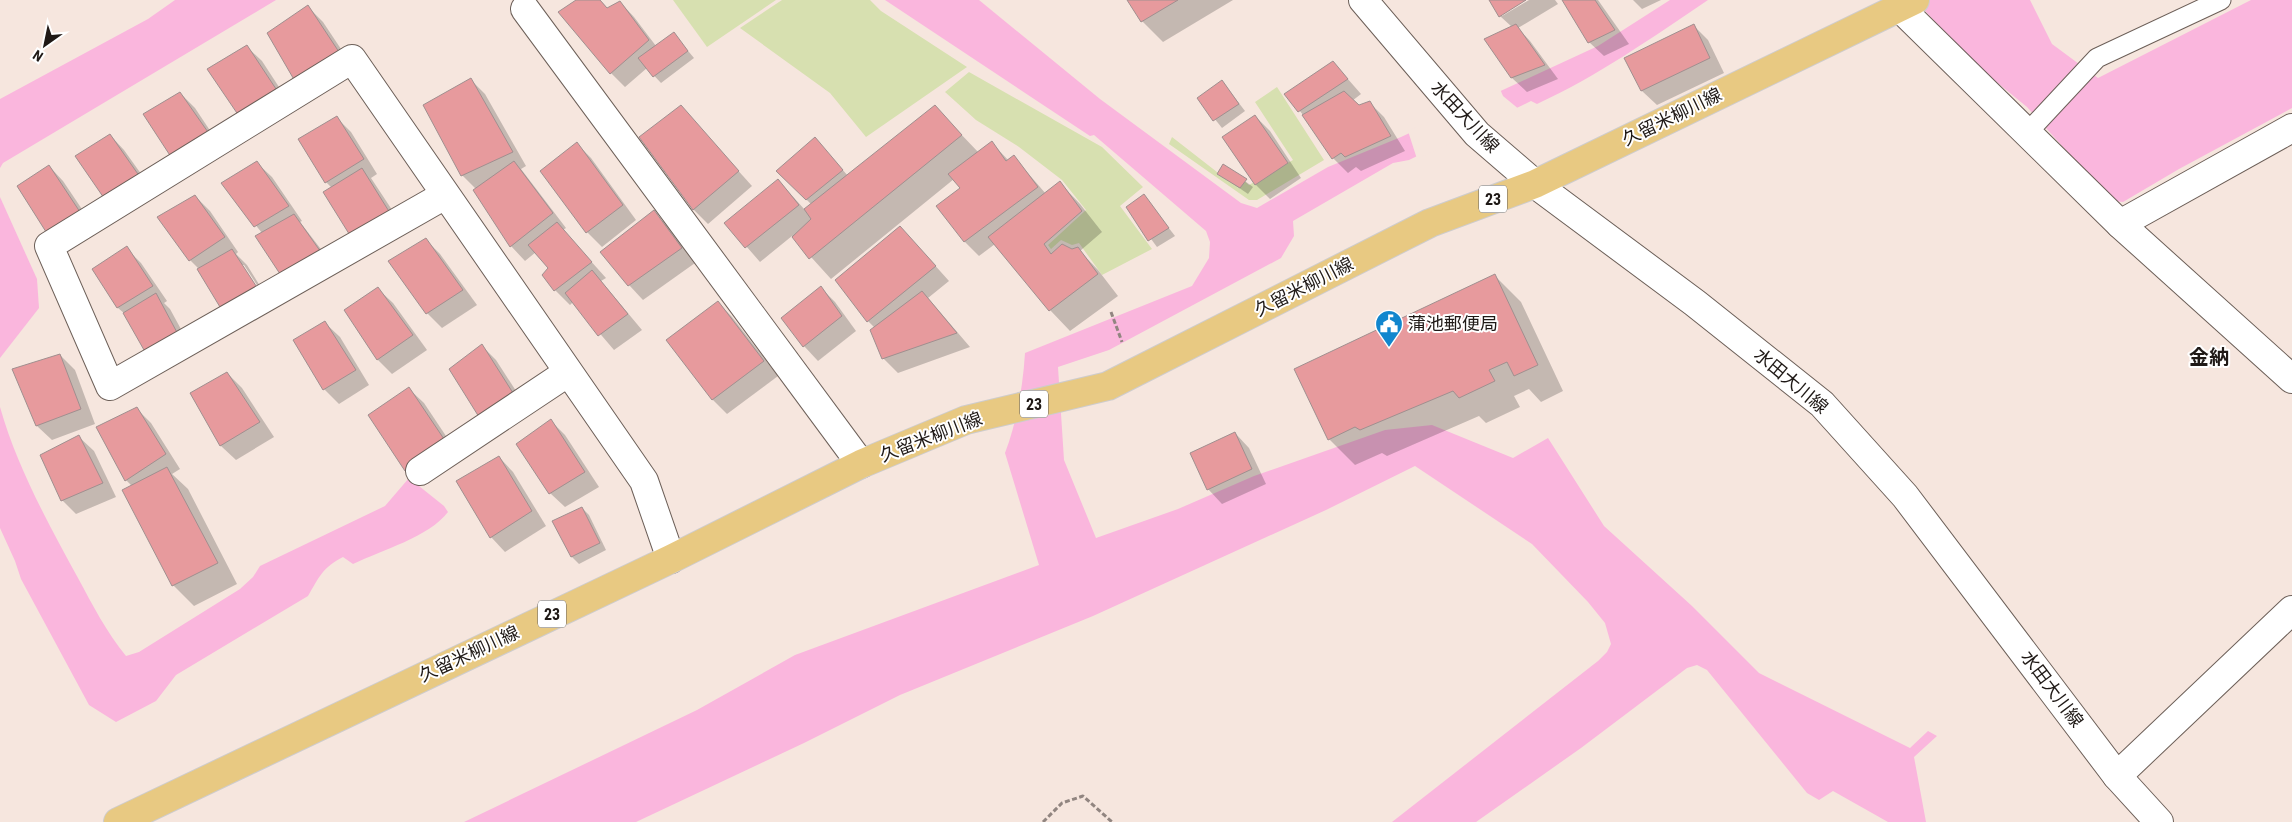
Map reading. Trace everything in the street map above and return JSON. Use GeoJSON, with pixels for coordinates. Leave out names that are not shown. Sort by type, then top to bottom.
{"type":"FeatureCollection","features":[{"type":"Feature","properties":{"kind":"main road","name":"久留米柳川線"},"geometry":{"type":"LineString","coordinates":[[118,822],[671,559],[861,464],[966,420],[1108,386],[1430,223],[1535,184],[1907,3]]}},
{"type":"Feature","properties":{"kind":"street","name":"水田大川線"},"geometry":{"type":"LineString","coordinates":[[1363,0],[1477,134],[1535,184],[1695,304],[1822,404],[1905,496],[2117,776],[2158,822]]}},
{"type":"Feature","properties":{"kind":"street"},"geometry":{"type":"LineString","coordinates":[[1907,3],[2027,133],[2120,224],[2292,379]]}},
{"type":"Feature","properties":{"kind":"street"},"geometry":{"type":"LineString","coordinates":[[525,10],[861,464]]}},
{"type":"Feature","properties":{"kind":"street"},"geometry":{"type":"LineString","coordinates":[[445,195],[110,386],[49,246],[352,59],[567,373],[644,481],[671,559]]}},
{"type":"Feature","properties":{"kind":"street"},"geometry":{"type":"LineString","coordinates":[[2120,224],[2292,128]]}},
{"type":"Feature","properties":{"kind":"street"},"geometry":{"type":"LineString","coordinates":[[420,471],[567,373]]}},
{"type":"Feature","properties":{"kind":"street"},"geometry":{"type":"LineString","coordinates":[[2117,776],[2292,610]]}},
{"type":"Feature","properties":{"kind":"lane"},"geometry":{"type":"LineString","coordinates":[[2027,133],[2097,58],[2221,0]]}},
{"type":"Feature","properties":{"kind":"path"},"geometry":{"type":"LineString","coordinates":[[1043,822],[1062,803],[1083,796],[1112,822]]}},
{"type":"Feature","properties":{"kind":"green space"},"geometry":{"type":"Polygon","coordinates":[[[673,0],[776,0],[707,47],[673,0]]]}},
{"type":"Feature","properties":{"kind":"green space"},"geometry":{"type":"Polygon","coordinates":[[[782,0],[870,0],[881,11],[967,67],[866,137],[830,93],[740,28],[782,0]]]}},
{"type":"Feature","properties":{"kind":"green space"},"geometry":{"type":"Polygon","coordinates":[[[969,72],[1102,147],[1143,187],[1120,206],[1152,249],[1102,275],[1079,243],[1072,245],[1061,240],[1051,249],[1048,245],[1086,210],[1062,180],[1019,147],[976,120],[945,92],[969,72]]]}},
{"type":"Feature","properties":{"kind":"green space"},"geometry":{"type":"Polygon","coordinates":[[[1277,87],[1324,160],[1257,200],[1249,200],[1169,144],[1172,137],[1226,179],[1235,173],[1249,185],[1293,160],[1255,102],[1277,87]]]}},
{"type":"Feature","properties":{"kind":"shaded area"},"geometry":{"type":"Polygon","coordinates":[[[175,0],[276,0],[3,163],[0,168],[0,99],[148,19],[175,0]]]}},
{"type":"Feature","properties":{"kind":"shaded area"},"geometry":{"type":"Polygon","coordinates":[[[885,0],[979,0],[1100,99],[1241,203],[1257,208],[1328,167],[1401,137],[1598,46],[1670,0],[1708,0],[1625,55],[1560,93],[1537,104],[1531,101],[1409,160],[1393,163],[1293,221],[1294,236],[1281,258],[1109,350],[1058,367],[1064,460],[1096,538],[1178,509],[1254,476],[1385,430],[1432,425],[1513,458],[1548,438],[1604,526],[1692,606],[1759,673],[1910,748],[1928,731],[1937,736],[1914,757],[1926,822],[1888,822],[1833,791],[1819,800],[1807,793],[1707,670],[1697,665],[1687,668],[1581,748],[1476,822],[1392,822],[1598,661],[1607,652],[1611,644],[1605,623],[1588,602],[1532,544],[1415,466],[1326,510],[1093,616],[900,695],[804,743],[636,822],[464,822],[697,710],[795,655],[1039,565],[1005,453],[1019,403],[1025,353],[1192,286],[1209,258],[1210,242],[1206,231],[1094,135],[1090,136],[885,0]]]}},
{"type":"Feature","properties":{"kind":"shaded area"},"geometry":{"type":"Polygon","coordinates":[[[1915,0],[2030,0],[2052,44],[2098,78],[2251,0],[2292,0],[2292,108],[2179,169],[2123,202],[2115,201],[2098,186],[2027,107],[1972,62],[1915,0]]]}},
{"type":"Feature","properties":{"kind":"shaded area"},"geometry":{"type":"Polygon","coordinates":[[[0,197],[37,279],[39,308],[0,358],[0,197]]]}},
{"type":"Feature","properties":{"kind":"shaded area"},"geometry":{"type":"Polygon","coordinates":[[[0,407],[24,473],[45,516],[100,618],[126,656],[139,652],[240,589],[253,577],[260,566],[385,506],[409,478],[444,506],[448,512],[429,529],[404,542],[353,564],[343,557],[336,561],[322,573],[308,596],[176,675],[156,701],[116,722],[89,705],[21,579],[0,528],[0,407]]]}},
{"type":"Feature","properties":{"kind":"pier"},"geometry":{"type":"Polygon","coordinates":[[[1500,89],[1503,96],[1520,110],[1417,159],[1408,131],[1500,89]]]}},
{"type":"Feature","properties":{"kind":"building"},"geometry":{"type":"Polygon","coordinates":[[[576,0],[600,0],[607,8],[620,1],[649,40],[610,74],[558,12],[576,0]]]}},
{"type":"Feature","properties":{"kind":"building"},"geometry":{"type":"Polygon","coordinates":[[[1127,0],[1178,0],[1141,22],[1127,0]]]}},
{"type":"Feature","properties":{"kind":"building"},"geometry":{"type":"Polygon","coordinates":[[[1489,0],[1526,0],[1499,17],[1489,0]]]}},
{"type":"Feature","properties":{"kind":"building"},"geometry":{"type":"Polygon","coordinates":[[[1562,0],[1595,0],[1615,30],[1588,43],[1562,0]]]}},
{"type":"Feature","properties":{"kind":"building"},"geometry":{"type":"Polygon","coordinates":[[[308,5],[341,55],[296,83],[267,33],[308,5]]]}},
{"type":"Feature","properties":{"kind":"building"},"geometry":{"type":"Polygon","coordinates":[[[1516,24],[1545,65],[1511,78],[1484,39],[1516,24]]]}},
{"type":"Feature","properties":{"kind":"building"},"geometry":{"type":"Polygon","coordinates":[[[1694,24],[1710,58],[1641,91],[1624,58],[1694,24]]]}},
{"type":"Feature","properties":{"kind":"building"},"geometry":{"type":"Polygon","coordinates":[[[674,32],[688,51],[653,77],[638,58],[674,32]]]}},
{"type":"Feature","properties":{"kind":"building"},"geometry":{"type":"Polygon","coordinates":[[[247,45],[280,95],[241,119],[207,69],[247,45]]]}},
{"type":"Feature","properties":{"kind":"building"},"geometry":{"type":"Polygon","coordinates":[[[1333,61],[1348,79],[1298,112],[1284,94],[1333,61]]]}},
{"type":"Feature","properties":{"kind":"building"},"geometry":{"type":"Polygon","coordinates":[[[471,78],[513,152],[461,176],[423,105],[471,78]]]}},
{"type":"Feature","properties":{"kind":"building"},"geometry":{"type":"Polygon","coordinates":[[[1222,80],[1239,104],[1213,121],[1197,98],[1222,80]]]}},
{"type":"Feature","properties":{"kind":"building"},"geometry":{"type":"Polygon","coordinates":[[[1344,91],[1359,105],[1370,101],[1391,136],[1345,157],[1341,153],[1332,159],[1302,115],[1344,91]]]}},
{"type":"Feature","properties":{"kind":"building"},"geometry":{"type":"Polygon","coordinates":[[[180,92],[210,135],[173,160],[143,114],[180,92]]]}},
{"type":"Feature","properties":{"kind":"building"},"geometry":{"type":"Polygon","coordinates":[[[681,105],[739,171],[693,210],[639,137],[681,105]]]}},
{"type":"Feature","properties":{"kind":"building"},"geometry":{"type":"Polygon","coordinates":[[[935,105],[962,135],[809,259],[792,237],[811,219],[804,209],[935,105]]]}},
{"type":"Feature","properties":{"kind":"building"},"geometry":{"type":"Polygon","coordinates":[[[1255,115],[1288,163],[1255,185],[1222,137],[1255,115]]]}},
{"type":"Feature","properties":{"kind":"building"},"geometry":{"type":"Polygon","coordinates":[[[337,116],[364,159],[325,183],[298,139],[337,116]]]}},
{"type":"Feature","properties":{"kind":"building"},"geometry":{"type":"Polygon","coordinates":[[[110,134],[140,177],[106,201],[75,156],[110,134]]]}},
{"type":"Feature","properties":{"kind":"building"},"geometry":{"type":"Polygon","coordinates":[[[815,137],[843,170],[806,200],[776,171],[815,137]]]}},
{"type":"Feature","properties":{"kind":"building"},"geometry":{"type":"Polygon","coordinates":[[[992,141],[1006,161],[1014,155],[1038,187],[964,242],[936,206],[960,188],[948,174],[992,141]]]}},
{"type":"Feature","properties":{"kind":"building"},"geometry":{"type":"Polygon","coordinates":[[[577,142],[623,205],[586,233],[540,171],[577,142]]]}},
{"type":"Feature","properties":{"kind":"building"},"geometry":{"type":"Polygon","coordinates":[[[257,161],[289,206],[254,227],[221,183],[257,161]]]}},
{"type":"Feature","properties":{"kind":"building"},"geometry":{"type":"Polygon","coordinates":[[[514,161],[553,213],[510,247],[473,190],[514,161]]]}},
{"type":"Feature","properties":{"kind":"building"},"geometry":{"type":"Polygon","coordinates":[[[1223,164],[1247,179],[1240,188],[1217,174],[1223,164]]]}},
{"type":"Feature","properties":{"kind":"building"},"geometry":{"type":"Polygon","coordinates":[[[49,165],[82,215],[48,235],[17,186],[49,165]]]}},
{"type":"Feature","properties":{"kind":"building"},"geometry":{"type":"Polygon","coordinates":[[[362,168],[390,213],[351,237],[323,192],[362,168]]]}},
{"type":"Feature","properties":{"kind":"building"},"geometry":{"type":"Polygon","coordinates":[[[778,179],[799,205],[745,248],[724,223],[778,179]]]}},
{"type":"Feature","properties":{"kind":"building"},"geometry":{"type":"Polygon","coordinates":[[[1060,181],[1082,211],[1044,244],[1051,254],[1062,244],[1072,249],[1078,247],[1098,274],[1049,311],[988,237],[1060,181]]]}},
{"type":"Feature","properties":{"kind":"building"},"geometry":{"type":"Polygon","coordinates":[[[1144,194],[1169,228],[1148,241],[1126,207],[1144,194]]]}},
{"type":"Feature","properties":{"kind":"building"},"geometry":{"type":"Polygon","coordinates":[[[195,195],[225,237],[189,261],[157,217],[195,195]]]}},
{"type":"Feature","properties":{"kind":"building"},"geometry":{"type":"Polygon","coordinates":[[[654,210],[682,248],[628,286],[600,252],[654,210]]]}},
{"type":"Feature","properties":{"kind":"building"},"geometry":{"type":"Polygon","coordinates":[[[294,214],[323,255],[284,280],[255,236],[294,214]]]}},
{"type":"Feature","properties":{"kind":"building"},"geometry":{"type":"Polygon","coordinates":[[[557,222],[592,262],[554,291],[542,275],[548,268],[528,245],[557,222]]]}},
{"type":"Feature","properties":{"kind":"building"},"geometry":{"type":"Polygon","coordinates":[[[900,226],[936,266],[867,322],[835,280],[900,226]]]}},
{"type":"Feature","properties":{"kind":"building"},"geometry":{"type":"Polygon","coordinates":[[[426,238],[463,290],[426,314],[388,261],[426,238]]]}},
{"type":"Feature","properties":{"kind":"building"},"geometry":{"type":"Polygon","coordinates":[[[127,246],[153,286],[117,308],[92,269],[127,246]]]}},
{"type":"Feature","properties":{"kind":"building"},"geometry":{"type":"Polygon","coordinates":[[[232,249],[260,292],[223,312],[197,269],[232,249]]]}},
{"type":"Feature","properties":{"kind":"building"},"geometry":{"type":"Polygon","coordinates":[[[592,270],[628,314],[598,336],[565,293],[592,270]]]}},
{"type":"Feature","properties":{"kind":"building"},"geometry":{"type":"Polygon","coordinates":[[[1495,274],[1538,365],[1514,376],[1507,362],[1489,370],[1495,381],[1459,398],[1453,391],[1360,430],[1355,427],[1328,440],[1294,369],[1495,274]]]}},
{"type":"Feature","properties":{"kind":"building"},"geometry":{"type":"Polygon","coordinates":[[[821,286],[842,316],[803,347],[781,318],[821,286]]]}},
{"type":"Feature","properties":{"kind":"building"},"geometry":{"type":"Polygon","coordinates":[[[378,287],[413,335],[377,360],[344,310],[378,287]]]}},
{"type":"Feature","properties":{"kind":"building"},"geometry":{"type":"Polygon","coordinates":[[[922,291],[957,333],[882,359],[870,330],[922,291]]]}},
{"type":"Feature","properties":{"kind":"building"},"geometry":{"type":"Polygon","coordinates":[[[156,293],[180,338],[148,357],[123,313],[156,293]]]}},
{"type":"Feature","properties":{"kind":"building"},"geometry":{"type":"Polygon","coordinates":[[[718,301],[764,361],[712,400],[666,340],[718,301]]]}},
{"type":"Feature","properties":{"kind":"building"},"geometry":{"type":"Polygon","coordinates":[[[325,321],[356,370],[323,390],[293,340],[325,321]]]}},
{"type":"Feature","properties":{"kind":"building"},"geometry":{"type":"Polygon","coordinates":[[[482,344],[513,393],[479,417],[449,369],[482,344]]]}},
{"type":"Feature","properties":{"kind":"building"},"geometry":{"type":"Polygon","coordinates":[[[60,354],[81,409],[36,426],[12,369],[60,354]]]}},
{"type":"Feature","properties":{"kind":"building"},"geometry":{"type":"Polygon","coordinates":[[[227,372],[260,422],[220,446],[190,393],[227,372]]]}},
{"type":"Feature","properties":{"kind":"building"},"geometry":{"type":"Polygon","coordinates":[[[409,387],[446,442],[405,471],[368,415],[409,387]]]}},
{"type":"Feature","properties":{"kind":"building"},"geometry":{"type":"Polygon","coordinates":[[[137,407],[166,454],[125,481],[96,427],[137,407]]]}},
{"type":"Feature","properties":{"kind":"building"},"geometry":{"type":"Polygon","coordinates":[[[551,419],[585,472],[549,494],[516,444],[551,419]]]}},
{"type":"Feature","properties":{"kind":"building"},"geometry":{"type":"Polygon","coordinates":[[[1235,432],[1252,469],[1207,490],[1190,453],[1235,432]]]}},
{"type":"Feature","properties":{"kind":"building"},"geometry":{"type":"Polygon","coordinates":[[[79,435],[103,483],[61,501],[40,455],[79,435]]]}},
{"type":"Feature","properties":{"kind":"building"},"geometry":{"type":"Polygon","coordinates":[[[499,456],[532,511],[490,538],[456,481],[499,456]]]}},
{"type":"Feature","properties":{"kind":"building"},"geometry":{"type":"Polygon","coordinates":[[[167,467],[218,563],[172,586],[122,490],[167,467]]]}},
{"type":"Feature","properties":{"kind":"building"},"geometry":{"type":"Polygon","coordinates":[[[582,507],[600,543],[571,557],[552,521],[582,507]]]}},
{"type":"Feature","properties":{"kind":"place","name":"蒲池郵便局"},"geometry":{"type":"Point","coordinates":[1389,348]}},
{"type":"Feature","properties":{"kind":"district","name":"金納"},"geometry":{"type":"Point","coordinates":[2209,357]}}]}
